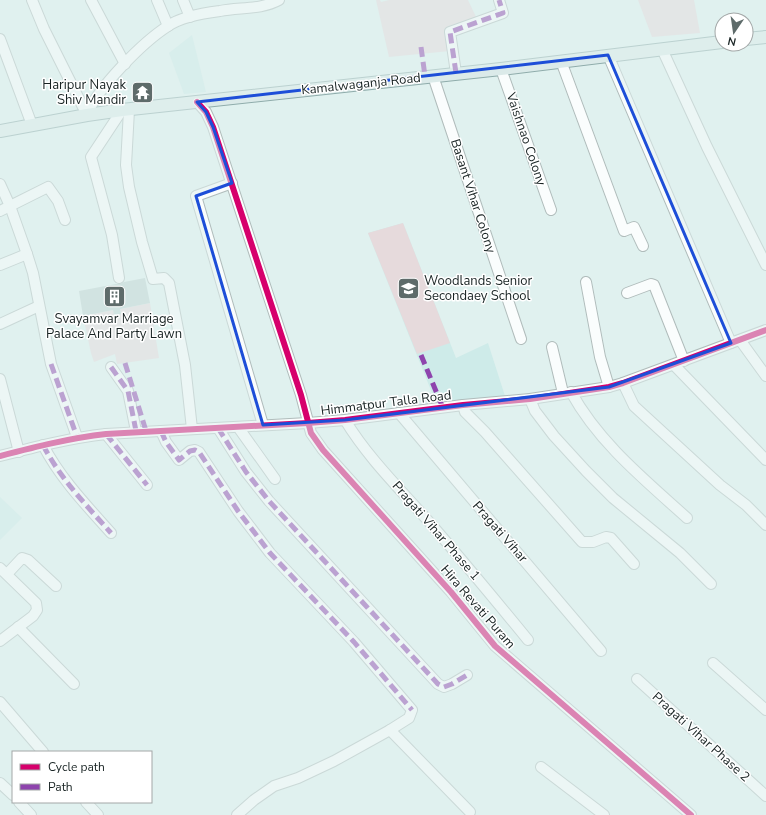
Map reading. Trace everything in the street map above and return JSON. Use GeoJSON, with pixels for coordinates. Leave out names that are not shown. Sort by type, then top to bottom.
{"type":"FeatureCollection","features":[{"type":"Feature","properties":{"kind":"main road"},"geometry":{"type":"LineString","coordinates":[[754,38],[766,36]]}},
{"type":"Feature","properties":{"kind":"main road","name":"Kamalwaganja Road"},"geometry":{"type":"LineString","coordinates":[[0,131],[86,115],[126,110],[501,69],[714,43]]}},
{"type":"Feature","properties":{"kind":"street"},"geometry":{"type":"LineString","coordinates":[[32,0],[44,29],[86,115]]}},
{"type":"Feature","properties":{"kind":"street"},"geometry":{"type":"LineString","coordinates":[[91,0],[124,64]]}},
{"type":"Feature","properties":{"kind":"street"},"geometry":{"type":"LineString","coordinates":[[157,0],[168,26]]}},
{"type":"Feature","properties":{"kind":"street"},"geometry":{"type":"LineString","coordinates":[[183,0],[190,17]]}},
{"type":"Feature","properties":{"kind":"street"},"geometry":{"type":"LineString","coordinates":[[86,115],[90,106],[124,64],[168,26],[190,17],[240,4],[257,7],[279,0]]}},
{"type":"Feature","properties":{"kind":"street"},"geometry":{"type":"LineString","coordinates":[[456,74],[450,32],[503,13],[499,0]]}},
{"type":"Feature","properties":{"kind":"street"},"geometry":{"type":"LineString","coordinates":[[0,39],[32,125]]}},
{"type":"Feature","properties":{"kind":"street"},"geometry":{"type":"LineString","coordinates":[[662,49],[707,147],[766,265]]}},
{"type":"Feature","properties":{"kind":"street"},"geometry":{"type":"LineString","coordinates":[[608,55],[736,342],[766,376]]}},
{"type":"Feature","properties":{"kind":"street"},"geometry":{"type":"LineString","coordinates":[[561,61],[624,231],[634,228],[643,246]]}},
{"type":"Feature","properties":{"kind":"street","name":"Vaishnao Colony"},"geometry":{"type":"LineString","coordinates":[[501,69],[551,210]]}},
{"type":"Feature","properties":{"kind":"street","name":"Basant Vihar Colony"},"geometry":{"type":"LineString","coordinates":[[433,76],[521,339]]}},
{"type":"Feature","properties":{"kind":"street","name":"Hira Revati Puram"},"geometry":{"type":"LineString","coordinates":[[197,102],[206,112],[213,126],[301,395],[311,433],[323,450],[451,592],[494,646],[691,815]]}},
{"type":"Feature","properties":{"kind":"street"},"geometry":{"type":"LineString","coordinates":[[119,278],[112,235],[91,157],[126,110]]}},
{"type":"Feature","properties":{"kind":"street"},"geometry":{"type":"LineString","coordinates":[[126,110],[126,165],[129,187],[142,242],[153,279],[164,278],[169,283],[185,365],[192,429]]}},
{"type":"Feature","properties":{"kind":"street"},"geometry":{"type":"LineString","coordinates":[[232,183],[196,196],[263,425]]}},
{"type":"Feature","properties":{"kind":"street"},"geometry":{"type":"LineString","coordinates":[[0,184],[10,206],[27,254],[53,372],[76,437]]}},
{"type":"Feature","properties":{"kind":"street"},"geometry":{"type":"LineString","coordinates":[[0,211],[48,187],[58,201],[65,220]]}},
{"type":"Feature","properties":{"kind":"street"},"geometry":{"type":"LineString","coordinates":[[0,265],[27,254]]}},
{"type":"Feature","properties":{"kind":"street"},"geometry":{"type":"LineString","coordinates":[[586,282],[600,358],[609,387]]}},
{"type":"Feature","properties":{"kind":"street"},"geometry":{"type":"LineString","coordinates":[[627,294],[651,284],[654,285],[684,361]]}},
{"type":"Feature","properties":{"kind":"street"},"geometry":{"type":"LineString","coordinates":[[0,324],[39,306]]}},
{"type":"Feature","properties":{"kind":"street","name":"Himmatpur Talla Road"},"geometry":{"type":"LineString","coordinates":[[0,456],[76,437],[136,431],[218,428],[345,420],[463,405],[530,399],[609,387],[674,365],[766,330]]}},
{"type":"Feature","properties":{"kind":"street"},"geometry":{"type":"LineString","coordinates":[[552,347],[567,393],[608,445],[687,518]]}},
{"type":"Feature","properties":{"kind":"street"},"geometry":{"type":"LineString","coordinates":[[674,365],[766,460]]}},
{"type":"Feature","properties":{"kind":"street"},"geometry":{"type":"LineString","coordinates":[[111,367],[128,392],[136,431]]}},
{"type":"Feature","properties":{"kind":"street"},"geometry":{"type":"LineString","coordinates":[[0,379],[19,452]]}},
{"type":"Feature","properties":{"kind":"street"},"geometry":{"type":"LineString","coordinates":[[623,383],[634,406],[720,485],[746,505],[766,525]]}},
{"type":"Feature","properties":{"kind":"street"},"geometry":{"type":"LineString","coordinates":[[530,399],[535,411],[554,436],[586,471],[613,498],[680,553],[712,584]]}},
{"type":"Feature","properties":{"kind":"street"},"geometry":{"type":"LineString","coordinates":[[463,405],[465,412],[485,432],[582,542],[588,543],[609,537],[634,564]]}},
{"type":"Feature","properties":{"kind":"street","name":"Pragati Vihar"},"geometry":{"type":"LineString","coordinates":[[399,413],[601,651]]}},
{"type":"Feature","properties":{"kind":"street","name":"Pragati Vihar Phase 1"},"geometry":{"type":"LineString","coordinates":[[345,420],[353,434],[374,460],[473,572],[528,640]]}},
{"type":"Feature","properties":{"kind":"street"},"geometry":{"type":"LineString","coordinates":[[238,426],[275,480]]}},
{"type":"Feature","properties":{"kind":"street"},"geometry":{"type":"LineString","coordinates":[[218,428],[246,472],[269,501],[438,684],[444,687],[467,675]]}},
{"type":"Feature","properties":{"kind":"street"},"geometry":{"type":"LineString","coordinates":[[161,430],[166,442],[179,460],[190,451],[195,450],[200,452],[238,511],[270,553],[354,642],[412,710],[409,718],[390,730],[334,761],[298,778],[274,786],[254,800],[237,815]]}},
{"type":"Feature","properties":{"kind":"street"},"geometry":{"type":"LineString","coordinates":[[106,434],[147,485]]}},
{"type":"Feature","properties":{"kind":"street"},"geometry":{"type":"LineString","coordinates":[[43,445],[49,458],[64,479],[111,533]]}},
{"type":"Feature","properties":{"kind":"street"},"geometry":{"type":"LineString","coordinates":[[0,641],[33,616],[36,610],[36,603],[3,571],[22,558],[28,560],[56,586]]}},
{"type":"Feature","properties":{"kind":"street"},"geometry":{"type":"LineString","coordinates":[[18,627],[74,684]]}},
{"type":"Feature","properties":{"kind":"street"},"geometry":{"type":"LineString","coordinates":[[713,663],[766,710]]}},
{"type":"Feature","properties":{"kind":"street","name":"Pragati Vihar Phase 2"},"geometry":{"type":"LineString","coordinates":[[637,678],[766,796]]}},
{"type":"Feature","properties":{"kind":"street"},"geometry":{"type":"LineString","coordinates":[[0,702],[42,751]]}},
{"type":"Feature","properties":{"kind":"street"},"geometry":{"type":"LineString","coordinates":[[390,730],[470,812]]}},
{"type":"Feature","properties":{"kind":"street"},"geometry":{"type":"LineString","coordinates":[[541,767],[604,815]]}},
{"type":"Feature","properties":{"kind":"street"},"geometry":{"type":"LineString","coordinates":[[0,783],[12,794]]}},
{"type":"Feature","properties":{"kind":"street"},"geometry":{"type":"LineString","coordinates":[[20,803],[31,815]]}},
{"type":"Feature","properties":{"kind":"street"},"geometry":{"type":"LineString","coordinates":[[87,803],[98,815]]}},
{"type":"Feature","properties":{"kind":"highlighted area"},"geometry":{"type":"Polygon","coordinates":[[[608,55],[731,343],[609,387],[345,420],[263,425],[196,196],[232,183],[213,127],[206,112],[197,102],[608,55]]]}},
{"type":"Feature","properties":{"kind":"shaded area"},"geometry":{"type":"Polygon","coordinates":[[[376,0],[380,0],[381,2],[389,0],[468,0],[477,19],[446,29],[450,51],[389,57],[376,0]]]}},
{"type":"Feature","properties":{"kind":"shaded area"},"geometry":{"type":"Polygon","coordinates":[[[638,0],[694,0],[700,33],[652,37],[638,0]]]}},
{"type":"Feature","properties":{"kind":"shaded area"},"geometry":{"type":"Polygon","coordinates":[[[192,35],[206,92],[184,94],[169,53],[192,35]]]}},
{"type":"Feature","properties":{"kind":"shaded area","name":"Woodlands Senior Secondaey School"},"geometry":{"type":"Polygon","coordinates":[[[403,223],[456,358],[488,343],[505,396],[480,401],[436,403],[368,233],[403,223]]]}},
{"type":"Feature","properties":{"kind":"shaded area"},"geometry":{"type":"Polygon","coordinates":[[[403,223],[450,343],[417,354],[368,233],[403,223]]]}},
{"type":"Feature","properties":{"kind":"shaded area"},"geometry":{"type":"Polygon","coordinates":[[[150,303],[159,358],[117,364],[115,354],[94,362],[83,316],[113,310],[115,315],[121,314],[120,309],[150,303]]]}},
{"type":"Feature","properties":{"kind":"shaded area"},"geometry":{"type":"Polygon","coordinates":[[[0,497],[22,518],[0,540],[0,497]]]}},
{"type":"Feature","properties":{"kind":"building","name":"Svayamvar Marriage Palace And Party Lawn"},"geometry":{"type":"Polygon","coordinates":[[[145,278],[150,303],[120,309],[121,314],[114,315],[113,310],[83,316],[79,291],[145,278]]]}},
{"type":"Feature","properties":{"kind":"marked path"},"geometry":{"type":"LineString","coordinates":[[456,73],[450,32],[503,13],[499,0]]}},
{"type":"Feature","properties":{"kind":"marked path"},"geometry":{"type":"LineString","coordinates":[[421,47],[425,76]]}},
{"type":"Feature","properties":{"kind":"marked path"},"geometry":{"type":"LineString","coordinates":[[421,355],[443,408]]}},
{"type":"Feature","properties":{"kind":"marked path"},"geometry":{"type":"LineString","coordinates":[[125,363],[146,431]]}},
{"type":"Feature","properties":{"kind":"marked path"},"geometry":{"type":"LineString","coordinates":[[51,364],[77,437]]}},
{"type":"Feature","properties":{"kind":"marked path"},"geometry":{"type":"LineString","coordinates":[[111,367],[128,391],[136,431]]}},
{"type":"Feature","properties":{"kind":"marked path"},"geometry":{"type":"LineString","coordinates":[[218,428],[246,472],[269,501],[438,684],[444,687],[467,675]]}},
{"type":"Feature","properties":{"kind":"marked path"},"geometry":{"type":"LineString","coordinates":[[161,431],[166,442],[179,460],[190,451],[195,450],[199,452],[238,511],[270,553],[354,642],[412,710]]}},
{"type":"Feature","properties":{"kind":"marked path"},"geometry":{"type":"LineString","coordinates":[[106,434],[147,485]]}},
{"type":"Feature","properties":{"kind":"marked path"},"geometry":{"type":"LineString","coordinates":[[43,445],[65,480],[111,533]]}},
{"type":"Feature","properties":{"kind":"cycle path"},"geometry":{"type":"LineString","coordinates":[[197,102],[206,112],[213,127],[301,395],[311,433],[323,450],[451,592],[495,646],[691,815]]}},
{"type":"Feature","properties":{"kind":"cycle path"},"geometry":{"type":"LineString","coordinates":[[0,456],[66,440],[106,434],[345,420],[463,405],[530,399],[609,387],[766,330]]}},
{"type":"Feature","properties":{"kind":"place","name":"Haripur Nayak Shiv Mandir"},"geometry":{"type":"Point","coordinates":[142,92]}},
{"type":"Feature","properties":{"kind":"place","name":"Woodlands Senior Secondaey School"},"geometry":{"type":"Point","coordinates":[409,288]}},
{"type":"Feature","properties":{"kind":"place","name":"Svayamvar Marriage Palace And Party Lawn"},"geometry":{"type":"Point","coordinates":[114,297]}}]}
